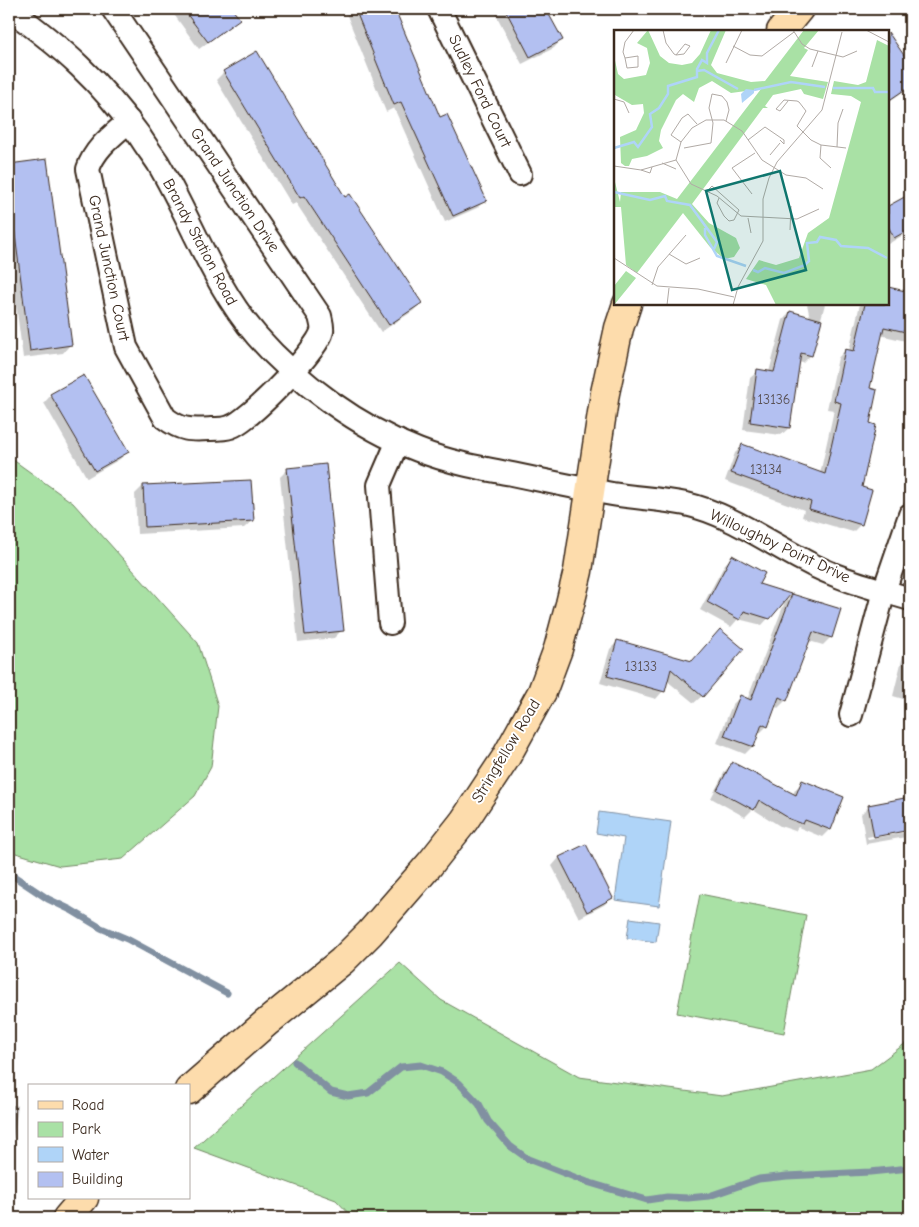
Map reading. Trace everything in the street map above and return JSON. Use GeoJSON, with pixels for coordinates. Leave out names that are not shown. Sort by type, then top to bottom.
{"type":"FeatureCollection","features":[{"type":"Feature","properties":{"kind":"main road"},"geometry":{"type":"LineString","coordinates":[[782,30],[799,9]]}},
{"type":"Feature","properties":{"kind":"main road","name":"Stringfellow Road"},"geometry":{"type":"LineString","coordinates":[[190,1089],[313,983],[342,961],[376,926],[430,864],[464,821],[504,759],[542,692],[558,648],[578,571],[605,394],[618,328],[627,305]]}},
{"type":"Feature","properties":{"kind":"main road"},"geometry":{"type":"LineString","coordinates":[[67,1218],[82,1200]]}},
{"type":"Feature","properties":{"kind":"street","name":"Brandy Station Road"},"geometry":{"type":"LineString","coordinates":[[9,9],[60,48],[86,71],[129,121],[158,163],[218,281],[257,336],[293,372],[324,397],[374,429],[418,450],[462,464],[590,490]]}},
{"type":"Feature","properties":{"kind":"street","name":"Grand Junction Drive"},"geometry":{"type":"LineString","coordinates":[[113,9],[320,316],[323,330],[318,340],[293,372]]}},
{"type":"Feature","properties":{"kind":"street","name":"Sudley Ford Court"},"geometry":{"type":"LineString","coordinates":[[439,9],[520,174]]}},
{"type":"Feature","properties":{"kind":"street","name":"Grand Junction Court"},"geometry":{"type":"LineString","coordinates":[[129,121],[105,142],[92,158],[88,169],[126,347],[165,418],[176,426],[189,430],[230,428],[246,419],[293,372]]}},
{"type":"Feature","properties":{"kind":"street"},"geometry":{"type":"LineString","coordinates":[[390,623],[379,485],[398,440]]}},
{"type":"Feature","properties":{"kind":"street","name":"Willoughby Point Drive"},"geometry":{"type":"LineString","coordinates":[[590,490],[686,504],[704,510],[730,519],[805,561],[840,577],[910,599]]}},
{"type":"Feature","properties":{"kind":"street"},"geometry":{"type":"LineString","coordinates":[[851,715],[884,591],[910,515]]}},
{"type":"Feature","properties":{"kind":"green space"},"geometry":{"type":"Polygon","coordinates":[[[9,457],[73,503],[198,643],[218,706],[211,767],[195,796],[123,859],[60,866],[9,851],[9,457]]]}},
{"type":"Feature","properties":{"kind":"green space"},"geometry":{"type":"Polygon","coordinates":[[[700,894],[806,915],[784,1033],[677,1013],[700,894]]]}},
{"type":"Feature","properties":{"kind":"green space"},"geometry":{"type":"Polygon","coordinates":[[[400,963],[441,1000],[579,1077],[722,1096],[871,1069],[910,1040],[910,1218],[353,1218],[336,1200],[194,1148],[400,963]]]}},
{"type":"Feature","properties":{"kind":"water"},"geometry":{"type":"Polygon","coordinates":[[[599,812],[671,822],[659,906],[615,900],[624,838],[596,833],[599,812]]]}},
{"type":"Feature","properties":{"kind":"water"},"geometry":{"type":"Polygon","coordinates":[[[630,918],[659,922],[656,942],[627,938],[630,918]]]}},
{"type":"Feature","properties":{"kind":"building"},"geometry":{"type":"Polygon","coordinates":[[[183,9],[232,9],[240,19],[208,42],[183,9]]]}},
{"type":"Feature","properties":{"kind":"building"},"geometry":{"type":"Polygon","coordinates":[[[355,9],[395,9],[440,117],[447,114],[487,201],[453,216],[401,102],[394,105],[355,9]]]}},
{"type":"Feature","properties":{"kind":"building"},"geometry":{"type":"Polygon","coordinates":[[[505,9],[546,9],[563,40],[530,57],[505,9]]]}},
{"type":"Feature","properties":{"kind":"building"},"geometry":{"type":"Polygon","coordinates":[[[889,33],[910,64],[910,86],[889,100],[889,33]]]}},
{"type":"Feature","properties":{"kind":"building"},"geometry":{"type":"Polygon","coordinates":[[[257,51],[345,197],[350,194],[422,303],[389,325],[304,196],[300,198],[223,71],[257,51]]]}},
{"type":"Feature","properties":{"kind":"building"},"geometry":{"type":"Polygon","coordinates":[[[47,159],[72,345],[30,351],[9,188],[9,164],[47,159]]]}},
{"type":"Feature","properties":{"kind":"building"},"geometry":{"type":"Polygon","coordinates":[[[910,194],[910,229],[894,238],[889,228],[889,205],[910,194]]]}},
{"type":"Feature","properties":{"kind":"building"},"geometry":{"type":"Polygon","coordinates":[[[889,287],[910,292],[910,333],[884,327],[870,388],[877,390],[870,423],[876,425],[862,487],[872,490],[862,525],[809,509],[811,502],[731,473],[742,444],[825,474],[841,403],[834,401],[845,349],[854,351],[865,305],[889,305],[889,287]]]}},
{"type":"Feature","properties":{"kind":"building"},"geometry":{"type":"Polygon","coordinates":[[[790,311],[822,320],[812,356],[801,353],[790,428],[750,422],[757,369],[774,372],[790,311]]]}},
{"type":"Feature","properties":{"kind":"building"},"geometry":{"type":"Polygon","coordinates":[[[84,375],[129,452],[95,471],[50,394],[84,375]]]}},
{"type":"Feature","properties":{"kind":"building"},"geometry":{"type":"Polygon","coordinates":[[[326,464],[344,631],[305,635],[287,468],[326,464]]]}},
{"type":"Feature","properties":{"kind":"building"},"geometry":{"type":"Polygon","coordinates":[[[251,480],[254,521],[145,527],[143,485],[251,480]]]}},
{"type":"Feature","properties":{"kind":"building"},"geometry":{"type":"Polygon","coordinates":[[[732,555],[765,573],[759,584],[791,594],[770,619],[744,611],[740,620],[707,602],[732,555]]]}},
{"type":"Feature","properties":{"kind":"building"},"geometry":{"type":"Polygon","coordinates":[[[792,594],[841,609],[832,638],[813,632],[787,701],[779,697],[768,727],[762,724],[754,747],[724,736],[740,695],[751,700],[792,594]]]}},
{"type":"Feature","properties":{"kind":"building"},"geometry":{"type":"Polygon","coordinates":[[[720,629],[744,649],[703,697],[671,669],[665,692],[607,676],[617,640],[692,661],[720,629]]]}},
{"type":"Feature","properties":{"kind":"building"},"geometry":{"type":"Polygon","coordinates":[[[732,762],[796,795],[802,780],[844,797],[831,830],[805,820],[803,824],[787,818],[759,800],[754,810],[717,790],[732,762]]]}},
{"type":"Feature","properties":{"kind":"building"},"geometry":{"type":"Polygon","coordinates":[[[910,797],[910,830],[874,837],[868,805],[910,797]]]}},
{"type":"Feature","properties":{"kind":"building"},"geometry":{"type":"Polygon","coordinates":[[[586,844],[613,898],[587,912],[559,857],[586,844]]]}},
{"type":"Feature","properties":{"kind":"waterway"},"geometry":{"type":"LineString","coordinates":[[9,873],[48,899],[227,993]]}},
{"type":"Feature","properties":{"kind":"waterway"},"geometry":{"type":"LineString","coordinates":[[295,1062],[331,1092],[348,1096],[368,1093],[401,1067],[421,1065],[442,1072],[459,1083],[479,1104],[488,1121],[510,1146],[528,1159],[587,1182],[647,1200],[667,1197],[709,1196],[759,1179],[910,1168]]}}]}
